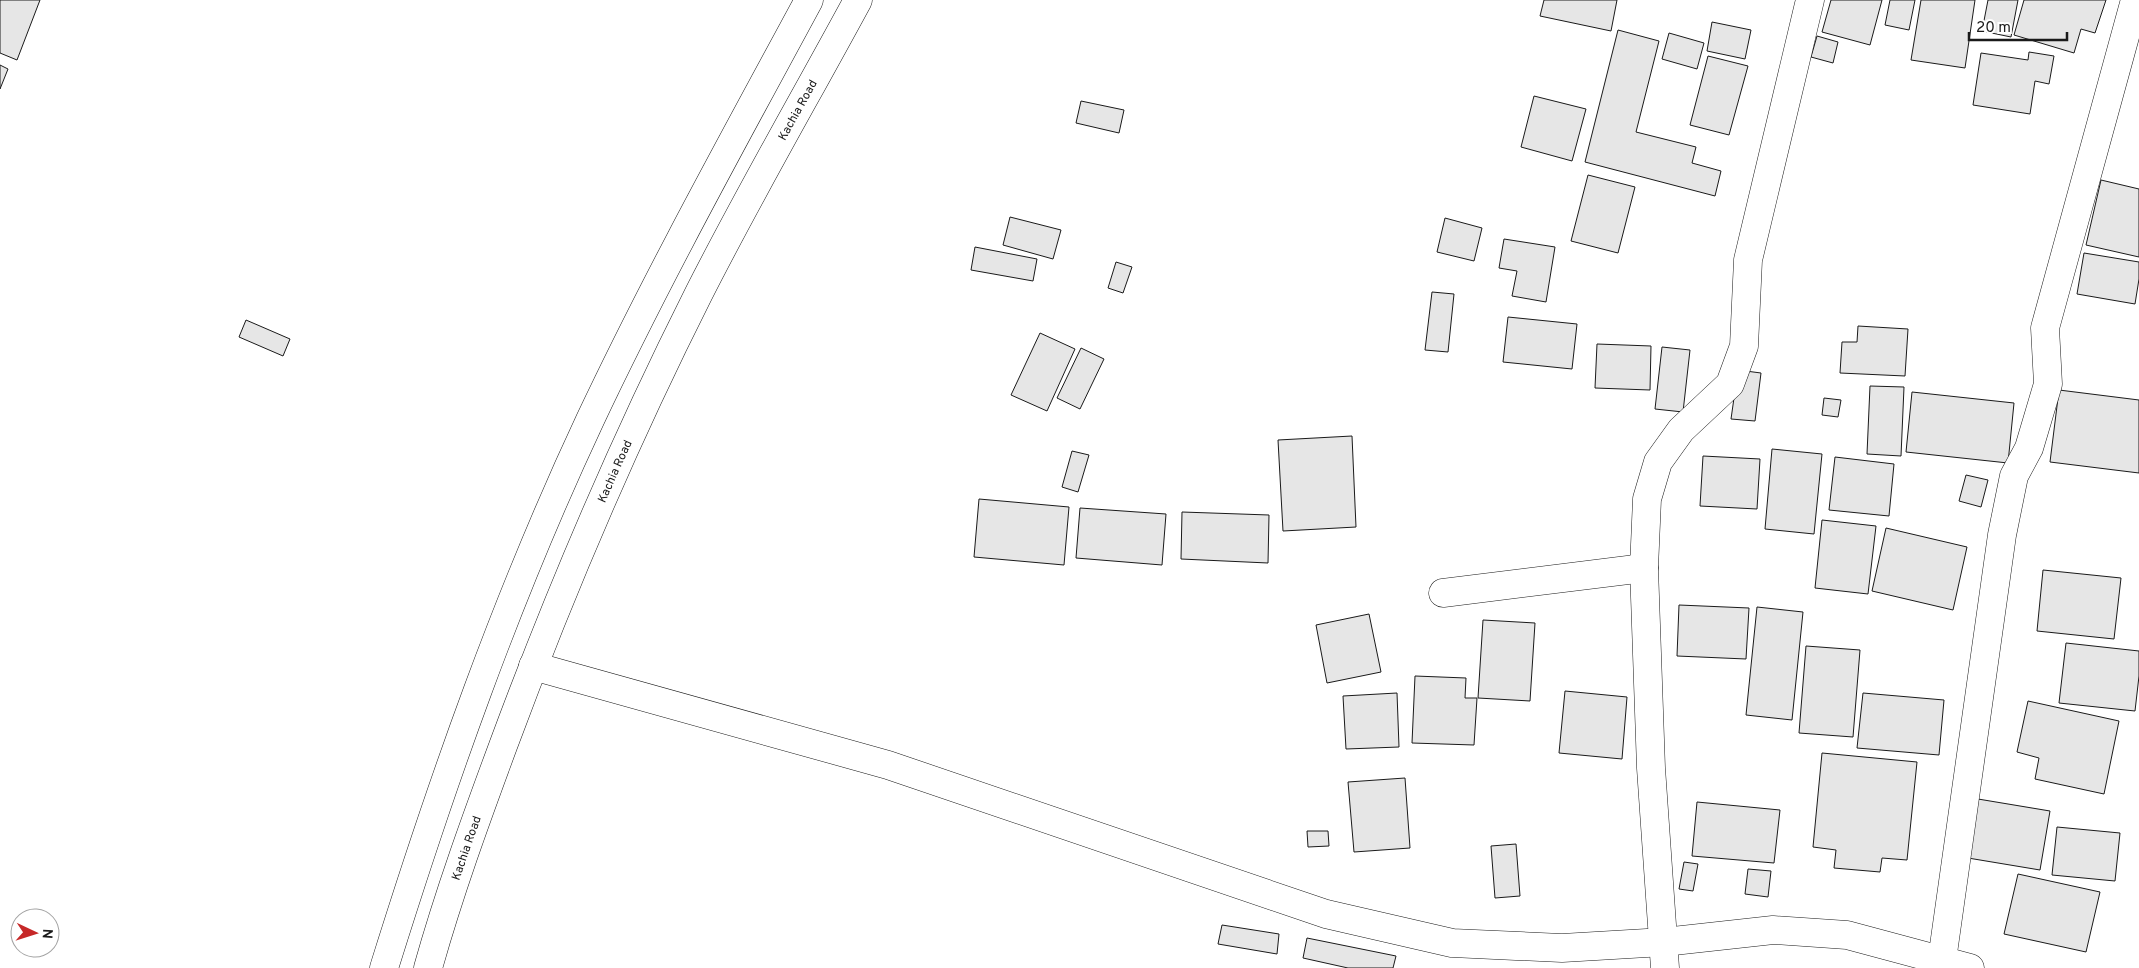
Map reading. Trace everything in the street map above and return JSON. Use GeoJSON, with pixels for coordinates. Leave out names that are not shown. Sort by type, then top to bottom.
{"type":"FeatureCollection","features":[{"type":"Feature","properties":{"kind":"main road"},"geometry":{"type":"LineString","coordinates":[[384,968],[448,771],[491,654],[540,532],[621,359],[736,136],[809,0]]}},
{"type":"Feature","properties":{"kind":"main road","name":"Kachia Road"},"geometry":{"type":"LineString","coordinates":[[428,968],[438,932],[484,799],[533,666],[581,545],[698,295],[858,0]]}},
{"type":"Feature","properties":{"kind":"main road"},"geometry":{"type":"LineString","coordinates":[[1665,955],[1651,768],[1644,568],[1647,499],[1658,462],[1681,430],[1730,384],[1744,346],[1748,260],[1810,0]]}},
{"type":"Feature","properties":{"kind":"main road"},"geometry":{"type":"LineString","coordinates":[[1942,960],[2002,535],[2014,476],[2029,448],[2048,384],[2045,328],[2135,0]]}},
{"type":"Feature","properties":{"kind":"main road"},"geometry":{"type":"LineString","coordinates":[[1443,593],[1644,568]]}},
{"type":"Feature","properties":{"kind":"main road"},"geometry":{"type":"LineString","coordinates":[[533,666],[888,765],[1326,914],[1452,943],[1665,955],[1773,930],[1847,935],[1970,968]]}},
{"type":"Feature","properties":{"kind":"building"},"geometry":{"type":"Polygon","coordinates":[[[0,0],[40,0],[17,60],[0,53],[0,0]]]}},
{"type":"Feature","properties":{"kind":"building"},"geometry":{"type":"Polygon","coordinates":[[[1544,0],[1617,0],[1611,31],[1540,16],[1544,0]]]}},
{"type":"Feature","properties":{"kind":"building"},"geometry":{"type":"Polygon","coordinates":[[[1831,0],[1882,0],[1870,45],[1822,32],[1831,0]]]}},
{"type":"Feature","properties":{"kind":"building"},"geometry":{"type":"Polygon","coordinates":[[[1890,0],[1915,0],[1909,30],[1885,25],[1890,0]]]}},
{"type":"Feature","properties":{"kind":"building"},"geometry":{"type":"Polygon","coordinates":[[[1921,0],[1975,0],[1965,68],[1911,60],[1921,0]]]}},
{"type":"Feature","properties":{"kind":"building"},"geometry":{"type":"Polygon","coordinates":[[[1988,0],[2018,0],[2011,37],[1982,31],[1988,0]]]}},
{"type":"Feature","properties":{"kind":"building"},"geometry":{"type":"Polygon","coordinates":[[[2024,0],[2106,0],[2095,33],[2081,29],[2074,53],[2014,35],[2024,0]]]}},
{"type":"Feature","properties":{"kind":"building"},"geometry":{"type":"Polygon","coordinates":[[[1712,22],[1751,30],[1745,59],[1707,51],[1712,22]]]}},
{"type":"Feature","properties":{"kind":"building"},"geometry":{"type":"Polygon","coordinates":[[[1618,30],[1659,41],[1636,132],[1696,147],[1692,163],[1721,171],[1715,196],[1585,162],[1618,30]]]}},
{"type":"Feature","properties":{"kind":"building"},"geometry":{"type":"Polygon","coordinates":[[[1669,33],[1704,43],[1697,69],[1662,59],[1669,33]]]}},
{"type":"Feature","properties":{"kind":"building"},"geometry":{"type":"Polygon","coordinates":[[[1817,36],[1838,42],[1833,63],[1811,57],[1817,36]]]}},
{"type":"Feature","properties":{"kind":"building"},"geometry":{"type":"Polygon","coordinates":[[[2029,52],[2054,56],[2049,84],[2035,81],[2030,114],[1973,105],[1981,53],[2028,60],[2029,52]]]}},
{"type":"Feature","properties":{"kind":"building"},"geometry":{"type":"Polygon","coordinates":[[[1708,56],[1748,66],[1729,135],[1690,125],[1708,56]]]}},
{"type":"Feature","properties":{"kind":"building"},"geometry":{"type":"Polygon","coordinates":[[[0,65],[8,69],[0,89],[0,65]]]}},
{"type":"Feature","properties":{"kind":"building"},"geometry":{"type":"Polygon","coordinates":[[[1534,96],[1586,109],[1572,161],[1521,147],[1534,96]]]}},
{"type":"Feature","properties":{"kind":"building"},"geometry":{"type":"Polygon","coordinates":[[[1081,101],[1124,110],[1119,133],[1076,123],[1081,101]]]}},
{"type":"Feature","properties":{"kind":"building"},"geometry":{"type":"Polygon","coordinates":[[[1588,175],[1635,187],[1618,253],[1571,241],[1588,175]]]}},
{"type":"Feature","properties":{"kind":"building"},"geometry":{"type":"Polygon","coordinates":[[[2101,180],[2139,189],[2139,257],[2086,245],[2101,180]]]}},
{"type":"Feature","properties":{"kind":"building"},"geometry":{"type":"Polygon","coordinates":[[[1010,217],[1061,230],[1053,259],[1003,245],[1010,217]]]}},
{"type":"Feature","properties":{"kind":"building"},"geometry":{"type":"Polygon","coordinates":[[[1445,218],[1482,228],[1474,261],[1437,252],[1445,218]]]}},
{"type":"Feature","properties":{"kind":"building"},"geometry":{"type":"Polygon","coordinates":[[[1504,239],[1555,247],[1546,302],[1512,296],[1517,271],[1499,268],[1504,239]]]}},
{"type":"Feature","properties":{"kind":"building"},"geometry":{"type":"Polygon","coordinates":[[[975,247],[1037,259],[1033,281],[971,270],[975,247]]]}},
{"type":"Feature","properties":{"kind":"building"},"geometry":{"type":"Polygon","coordinates":[[[2084,253],[2139,262],[2139,279],[2135,304],[2077,294],[2084,253]]]}},
{"type":"Feature","properties":{"kind":"building"},"geometry":{"type":"Polygon","coordinates":[[[1116,262],[1132,267],[1123,293],[1108,288],[1116,262]]]}},
{"type":"Feature","properties":{"kind":"building"},"geometry":{"type":"Polygon","coordinates":[[[1432,292],[1454,294],[1448,352],[1425,350],[1432,292]]]}},
{"type":"Feature","properties":{"kind":"building"},"geometry":{"type":"Polygon","coordinates":[[[1508,317],[1577,324],[1572,369],[1503,362],[1508,317]]]}},
{"type":"Feature","properties":{"kind":"building"},"geometry":{"type":"Polygon","coordinates":[[[246,320],[290,339],[283,356],[239,337],[246,320]]]}},
{"type":"Feature","properties":{"kind":"building"},"geometry":{"type":"Polygon","coordinates":[[[1858,326],[1908,329],[1905,376],[1840,373],[1842,342],[1857,342],[1858,326]]]}},
{"type":"Feature","properties":{"kind":"building"},"geometry":{"type":"Polygon","coordinates":[[[1040,333],[1075,349],[1047,411],[1011,395],[1040,333]]]}},
{"type":"Feature","properties":{"kind":"building"},"geometry":{"type":"Polygon","coordinates":[[[1597,344],[1651,346],[1650,390],[1595,388],[1597,344]]]}},
{"type":"Feature","properties":{"kind":"building"},"geometry":{"type":"Polygon","coordinates":[[[1662,347],[1690,350],[1683,412],[1655,409],[1662,347]]]}},
{"type":"Feature","properties":{"kind":"building"},"geometry":{"type":"Polygon","coordinates":[[[1081,348],[1104,359],[1080,409],[1057,398],[1081,348]]]}},
{"type":"Feature","properties":{"kind":"building"},"geometry":{"type":"Polygon","coordinates":[[[1738,370],[1761,373],[1755,421],[1731,419],[1738,370]]]}},
{"type":"Feature","properties":{"kind":"building"},"geometry":{"type":"Polygon","coordinates":[[[1870,386],[1904,387],[1901,456],[1867,454],[1870,386]]]}},
{"type":"Feature","properties":{"kind":"building"},"geometry":{"type":"Polygon","coordinates":[[[2059,390],[2139,400],[2139,473],[2050,462],[2059,390]]]}},
{"type":"Feature","properties":{"kind":"building"},"geometry":{"type":"Polygon","coordinates":[[[1912,392],[2014,403],[2008,463],[1906,452],[1912,392]]]}},
{"type":"Feature","properties":{"kind":"building"},"geometry":{"type":"Polygon","coordinates":[[[1824,398],[1841,400],[1838,417],[1822,415],[1824,398]]]}},
{"type":"Feature","properties":{"kind":"building"},"geometry":{"type":"Polygon","coordinates":[[[1352,436],[1356,527],[1283,531],[1278,440],[1352,436]]]}},
{"type":"Feature","properties":{"kind":"building"},"geometry":{"type":"Polygon","coordinates":[[[1772,449],[1822,454],[1814,534],[1765,529],[1772,449]]]}},
{"type":"Feature","properties":{"kind":"building"},"geometry":{"type":"Polygon","coordinates":[[[1072,451],[1089,455],[1078,492],[1062,487],[1072,451]]]}},
{"type":"Feature","properties":{"kind":"building"},"geometry":{"type":"Polygon","coordinates":[[[1703,456],[1760,459],[1757,509],[1700,506],[1703,456]]]}},
{"type":"Feature","properties":{"kind":"building"},"geometry":{"type":"Polygon","coordinates":[[[1835,457],[1894,464],[1889,516],[1829,510],[1835,457]]]}},
{"type":"Feature","properties":{"kind":"building"},"geometry":{"type":"Polygon","coordinates":[[[1966,475],[1988,480],[1981,507],[1959,501],[1966,475]]]}},
{"type":"Feature","properties":{"kind":"building"},"geometry":{"type":"Polygon","coordinates":[[[979,499],[1069,507],[1064,565],[974,557],[979,499]]]}},
{"type":"Feature","properties":{"kind":"building"},"geometry":{"type":"Polygon","coordinates":[[[1080,508],[1166,514],[1162,565],[1076,558],[1080,508]]]}},
{"type":"Feature","properties":{"kind":"building"},"geometry":{"type":"Polygon","coordinates":[[[1182,512],[1269,515],[1268,563],[1181,559],[1182,512]]]}},
{"type":"Feature","properties":{"kind":"building"},"geometry":{"type":"Polygon","coordinates":[[[1822,520],[1876,526],[1868,594],[1815,588],[1822,520]]]}},
{"type":"Feature","properties":{"kind":"building"},"geometry":{"type":"Polygon","coordinates":[[[1886,528],[1967,547],[1953,610],[1872,591],[1886,528]]]}},
{"type":"Feature","properties":{"kind":"building"},"geometry":{"type":"Polygon","coordinates":[[[2043,570],[2121,578],[2114,639],[2037,631],[2043,570]]]}},
{"type":"Feature","properties":{"kind":"building"},"geometry":{"type":"Polygon","coordinates":[[[1679,605],[1749,608],[1746,659],[1677,656],[1679,605]]]}},
{"type":"Feature","properties":{"kind":"building"},"geometry":{"type":"Polygon","coordinates":[[[1757,607],[1803,612],[1792,720],[1746,715],[1757,607]]]}},
{"type":"Feature","properties":{"kind":"building"},"geometry":{"type":"Polygon","coordinates":[[[1369,614],[1381,672],[1327,683],[1316,625],[1369,614]]]}},
{"type":"Feature","properties":{"kind":"building"},"geometry":{"type":"Polygon","coordinates":[[[1483,620],[1535,623],[1530,701],[1478,698],[1483,620]]]}},
{"type":"Feature","properties":{"kind":"building"},"geometry":{"type":"Polygon","coordinates":[[[2066,643],[2139,651],[2139,676],[2135,711],[2059,703],[2066,643]]]}},
{"type":"Feature","properties":{"kind":"building"},"geometry":{"type":"Polygon","coordinates":[[[1806,646],[1860,650],[1853,737],[1799,733],[1806,646]]]}},
{"type":"Feature","properties":{"kind":"building"},"geometry":{"type":"Polygon","coordinates":[[[1415,676],[1466,678],[1465,698],[1477,698],[1474,745],[1412,743],[1415,676]]]}},
{"type":"Feature","properties":{"kind":"building"},"geometry":{"type":"Polygon","coordinates":[[[1565,691],[1627,697],[1622,759],[1559,753],[1565,691]]]}},
{"type":"Feature","properties":{"kind":"building"},"geometry":{"type":"Polygon","coordinates":[[[1397,693],[1399,747],[1346,749],[1343,696],[1397,693]]]}},
{"type":"Feature","properties":{"kind":"building"},"geometry":{"type":"Polygon","coordinates":[[[1863,693],[1944,700],[1939,755],[1857,748],[1863,693]]]}},
{"type":"Feature","properties":{"kind":"building"},"geometry":{"type":"Polygon","coordinates":[[[2028,701],[2119,721],[2104,794],[2035,779],[2039,758],[2017,752],[2028,701]]]}},
{"type":"Feature","properties":{"kind":"building"},"geometry":{"type":"Polygon","coordinates":[[[1822,753],[1917,762],[1907,860],[1882,858],[1880,872],[1834,868],[1836,850],[1813,847],[1822,753]]]}},
{"type":"Feature","properties":{"kind":"building"},"geometry":{"type":"Polygon","coordinates":[[[1405,778],[1410,848],[1354,852],[1348,782],[1405,778]]]}},
{"type":"Feature","properties":{"kind":"building"},"geometry":{"type":"Polygon","coordinates":[[[1978,799],[2050,811],[2040,870],[1968,858],[1978,799]]]}},
{"type":"Feature","properties":{"kind":"building"},"geometry":{"type":"Polygon","coordinates":[[[1697,802],[1780,810],[1774,863],[1692,856],[1697,802]]]}},
{"type":"Feature","properties":{"kind":"building"},"geometry":{"type":"Polygon","coordinates":[[[2057,827],[2120,833],[2115,881],[2052,875],[2057,827]]]}},
{"type":"Feature","properties":{"kind":"building"},"geometry":{"type":"Polygon","coordinates":[[[1307,831],[1328,831],[1329,846],[1308,847],[1307,831]]]}},
{"type":"Feature","properties":{"kind":"building"},"geometry":{"type":"Polygon","coordinates":[[[1516,844],[1520,896],[1495,898],[1491,846],[1516,844]]]}},
{"type":"Feature","properties":{"kind":"building"},"geometry":{"type":"Polygon","coordinates":[[[1684,862],[1698,864],[1693,891],[1679,889],[1684,862]]]}},
{"type":"Feature","properties":{"kind":"building"},"geometry":{"type":"Polygon","coordinates":[[[1748,869],[1771,871],[1768,897],[1745,894],[1748,869]]]}},
{"type":"Feature","properties":{"kind":"building"},"geometry":{"type":"Polygon","coordinates":[[[2018,874],[2100,892],[2086,952],[2004,934],[2018,874]]]}},
{"type":"Feature","properties":{"kind":"building"},"geometry":{"type":"Polygon","coordinates":[[[1222,925],[1279,934],[1277,954],[1218,944],[1222,925]]]}},
{"type":"Feature","properties":{"kind":"building"},"geometry":{"type":"Polygon","coordinates":[[[1307,938],[1396,956],[1393,968],[1348,968],[1303,958],[1307,938]]]}}]}
